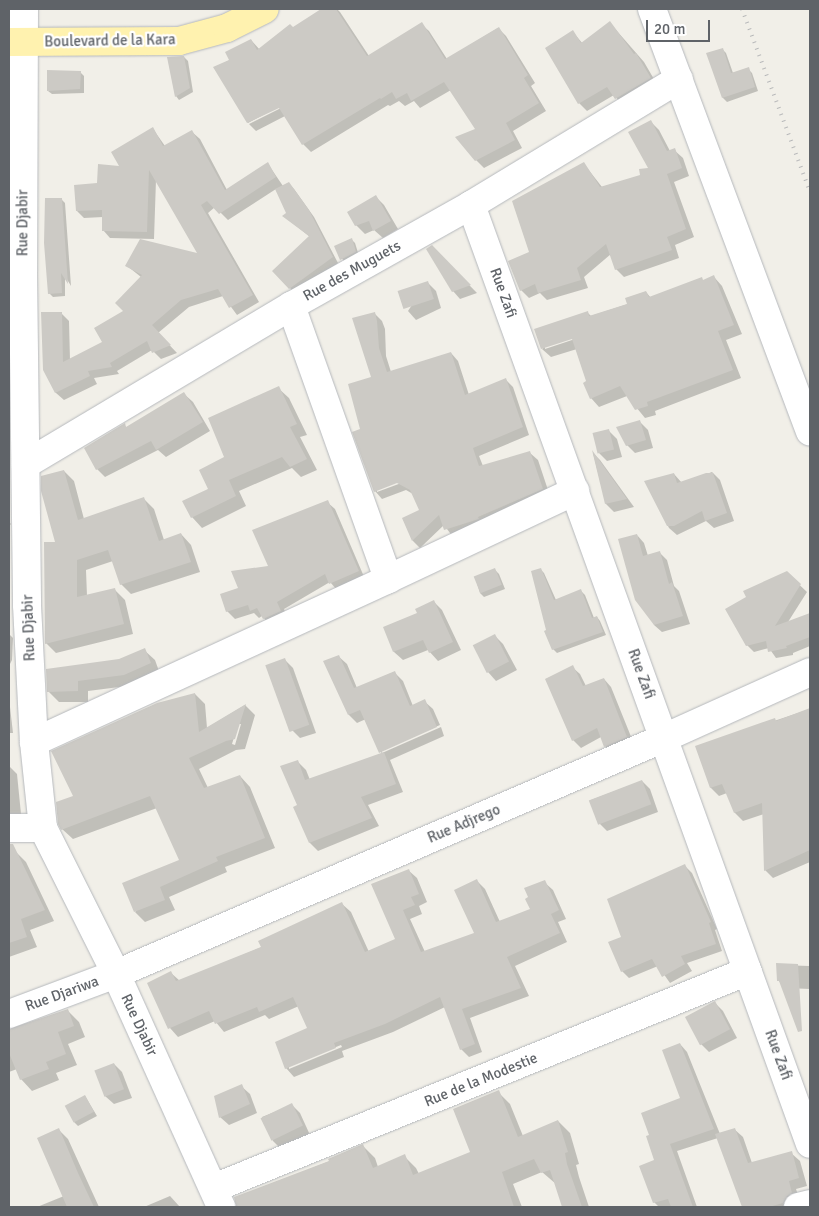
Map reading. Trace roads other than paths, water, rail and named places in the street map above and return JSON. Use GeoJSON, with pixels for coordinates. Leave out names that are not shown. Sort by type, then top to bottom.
{"type":"FeatureCollection","features":[{"type":"Feature","properties":{"kind":"main road","name":"Boulevard de la Kara"},"geometry":{"type":"LineString","coordinates":[[16,42],[179,40],[227,28],[265,9]]}},
{"type":"Feature","properties":{"kind":"street","name":"Rue Djabir"},"geometry":{"type":"LineString","coordinates":[[24,9],[16,42],[16,272],[26,464],[27,605],[34,742],[43,828],[116,974],[217,1198]]}},
{"type":"Feature","properties":{"kind":"street"},"geometry":{"type":"LineString","coordinates":[[652,9],[810,431]]}},
{"type":"Feature","properties":{"kind":"street","name":"Rue des Muguets"},"geometry":{"type":"LineString","coordinates":[[26,464],[291,306],[471,205],[679,79]]}},
{"type":"Feature","properties":{"kind":"street","name":"Rue Zafi"},"geometry":{"type":"LineString","coordinates":[[471,205],[810,1144]]}},
{"type":"Feature","properties":{"kind":"street"},"geometry":{"type":"LineString","coordinates":[[291,306],[388,580]]}},
{"type":"Feature","properties":{"kind":"street"},"geometry":{"type":"LineString","coordinates":[[34,742],[388,580],[575,491]]}},
{"type":"Feature","properties":{"kind":"street","name":"Rue Adjrego"},"geometry":{"type":"LineString","coordinates":[[116,974],[664,738],[810,672]]}},
{"type":"Feature","properties":{"kind":"street"},"geometry":{"type":"LineString","coordinates":[[9,828],[43,828]]}},
{"type":"Feature","properties":{"kind":"street","name":"Rue de la Modestie"},"geometry":{"type":"LineString","coordinates":[[217,1198],[748,971]]}},
{"type":"Feature","properties":{"kind":"street","name":"Rue Djariwa"},"geometry":{"type":"LineString","coordinates":[[9,1014],[116,974]]}},
{"type":"Feature","properties":{"kind":"street"},"geometry":{"type":"LineString","coordinates":[[798,1207],[810,1204]]}},
{"type":"Feature","properties":{"kind":"railway"},"geometry":{"type":"LineString","coordinates":[[742,9],[810,192]]}}]}
